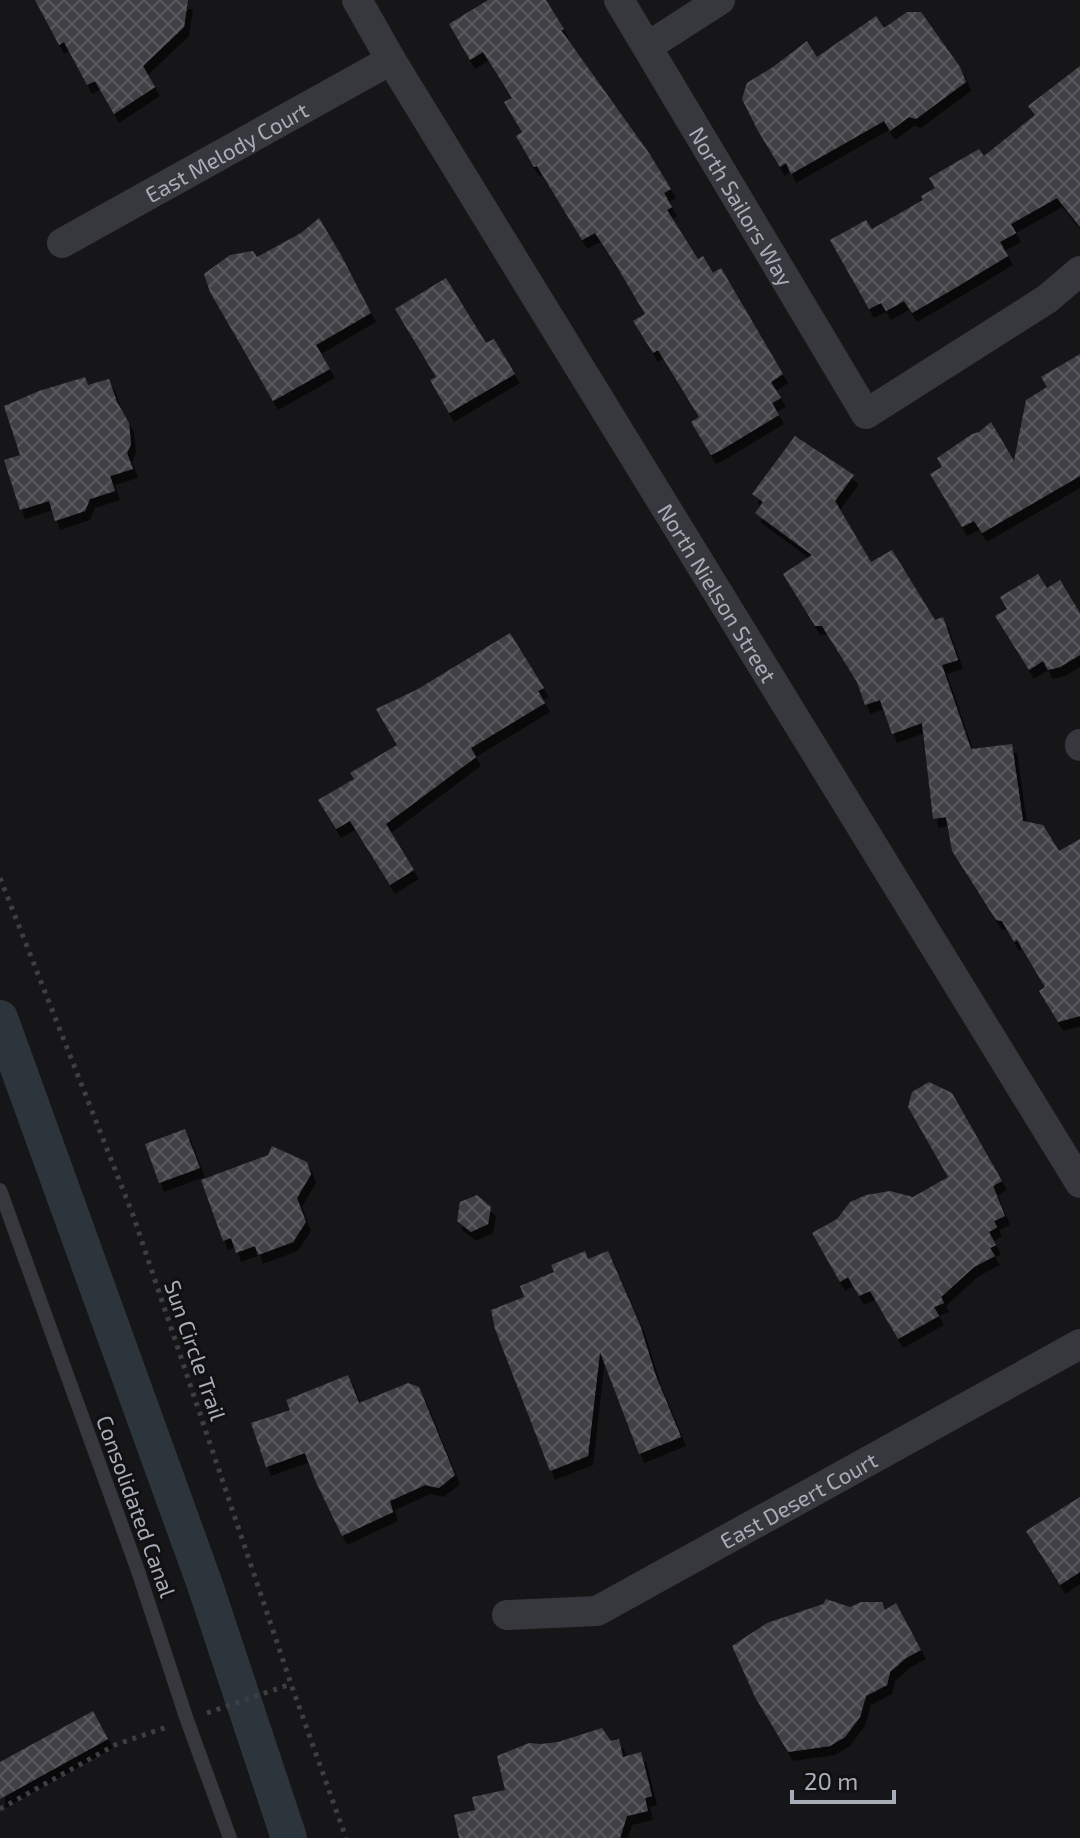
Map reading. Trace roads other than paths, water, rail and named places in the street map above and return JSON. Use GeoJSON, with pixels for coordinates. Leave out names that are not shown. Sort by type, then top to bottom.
{"type":"FeatureCollection","features":[{"type":"Feature","properties":{"kind":"street","name":"North Nielson Street"},"geometry":{"type":"LineString","coordinates":[[357,0],[1080,1183]]}},
{"type":"Feature","properties":{"kind":"street","name":"North Sailors Way"},"geometry":{"type":"LineString","coordinates":[[619,0],[866,414],[1047,299],[1080,271]]}},
{"type":"Feature","properties":{"kind":"street"},"geometry":{"type":"LineString","coordinates":[[647,47],[720,0]]}},
{"type":"Feature","properties":{"kind":"street","name":"East Melody Court"},"geometry":{"type":"LineString","coordinates":[[62,243],[391,60]]}},
{"type":"Feature","properties":{"kind":"street","name":"East Desert Court"},"geometry":{"type":"LineString","coordinates":[[507,1615],[597,1611],[1080,1344]]}},
{"type":"Feature","properties":{"kind":"lane","name":"Consolidated Canal"},"geometry":{"type":"LineString","coordinates":[[0,1190],[137,1568],[230,1838]]}},
{"type":"Feature","properties":{"kind":"waterway"},"geometry":{"type":"LineString","coordinates":[[0,1018],[205,1585],[289,1838]]}}]}
